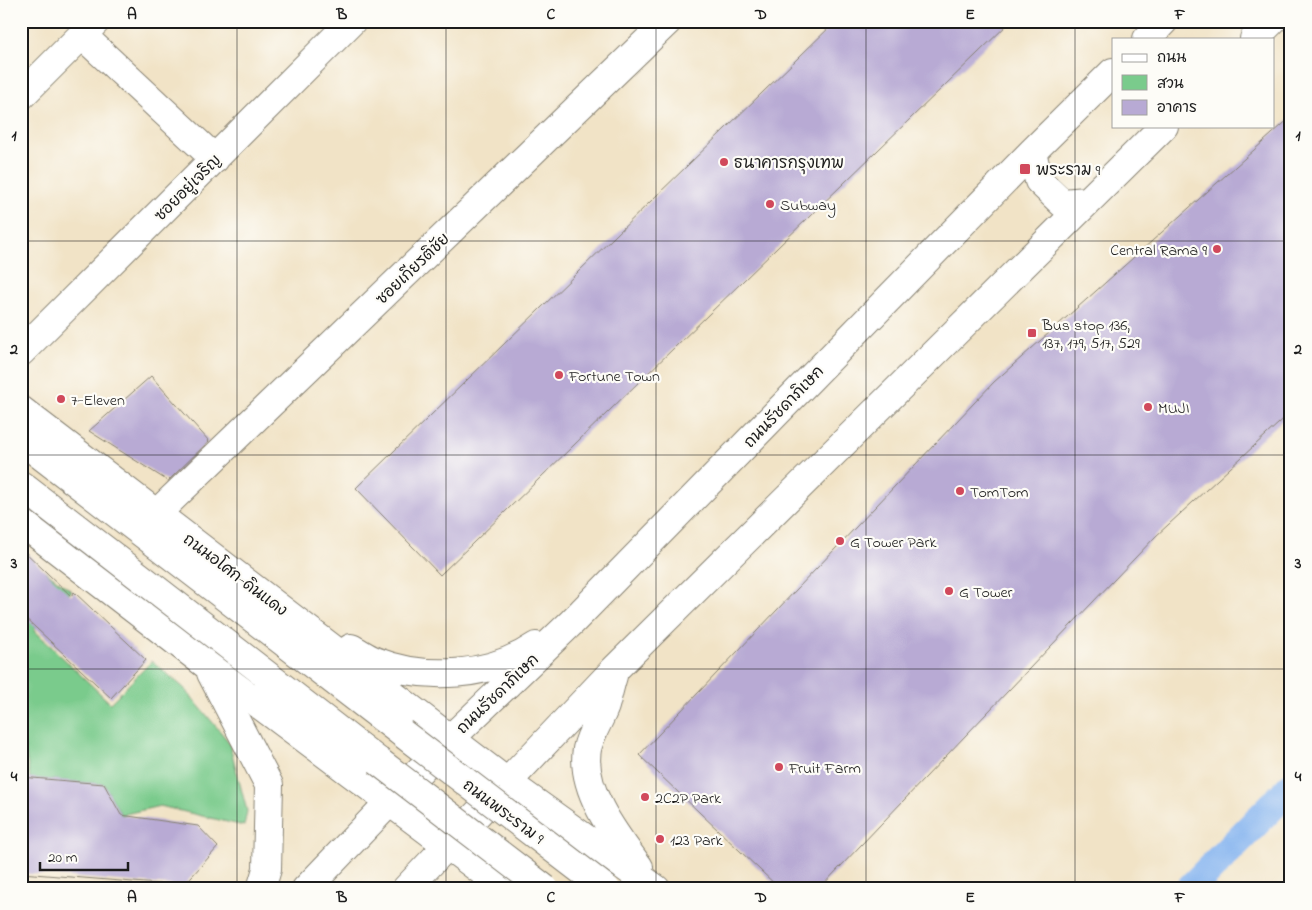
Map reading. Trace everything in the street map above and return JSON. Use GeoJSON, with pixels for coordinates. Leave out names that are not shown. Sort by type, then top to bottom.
{"type":"FeatureCollection","features":[{"type":"Feature","properties":{"kind":"main road","name":"ซอยอยู่เจริญ"},"geometry":{"type":"LineString","coordinates":[[21,352],[352,21]]}},
{"type":"Feature","properties":{"kind":"main road","name":"ซอยเกียรติชัย"},"geometry":{"type":"LineString","coordinates":[[156,514],[668,21]]}},
{"type":"Feature","properties":{"kind":"main road"},"geometry":{"type":"LineString","coordinates":[[1147,38],[1164,21]]}},
{"type":"Feature","properties":{"kind":"main road"},"geometry":{"type":"LineString","coordinates":[[1255,38],[1272,21]]}},
{"type":"Feature","properties":{"kind":"main road"},"geometry":{"type":"LineString","coordinates":[[21,96],[89,28],[215,159]]}},
{"type":"Feature","properties":{"kind":"main road","name":"ถนนรัชดาภิเษก"},"geometry":{"type":"LineString","coordinates":[[450,738],[572,622],[1032,152],[1112,73]]}},
{"type":"Feature","properties":{"kind":"main road"},"geometry":{"type":"LineString","coordinates":[[406,889],[449,846],[614,670],[1162,128]]}},
{"type":"Feature","properties":{"kind":"main road"},"geometry":{"type":"LineString","coordinates":[[1032,152],[1038,181],[1062,203],[1086,201]]}},
{"type":"Feature","properties":{"kind":"main road","name":"ถนนอโศก-ดินแดง"},"geometry":{"type":"LineString","coordinates":[[21,410],[508,783]]}},
{"type":"Feature","properties":{"kind":"main road","name":"ถนนอโศก-ดินแดง"},"geometry":{"type":"LineString","coordinates":[[21,440],[402,733]]}},
{"type":"Feature","properties":{"kind":"main road"},"geometry":{"type":"LineString","coordinates":[[21,486],[544,889]]}},
{"type":"Feature","properties":{"kind":"main road"},"geometry":{"type":"LineString","coordinates":[[21,522],[208,666],[506,889]]}},
{"type":"Feature","properties":{"kind":"main road"},"geometry":{"type":"LineString","coordinates":[[290,616],[375,661],[419,672],[455,672],[484,669],[526,653],[572,622]]}},
{"type":"Feature","properties":{"kind":"main road"},"geometry":{"type":"LineString","coordinates":[[208,666],[269,785],[267,869],[261,889]]}},
{"type":"Feature","properties":{"kind":"main road"},"geometry":{"type":"LineString","coordinates":[[614,670],[605,705],[587,749],[591,785],[613,832],[655,888]]}},
{"type":"Feature","properties":{"kind":"main road","name":"ถนนพระราม 9"},"geometry":{"type":"LineString","coordinates":[[402,733],[606,889]]}},
{"type":"Feature","properties":{"kind":"main road"},"geometry":{"type":"LineString","coordinates":[[306,889],[450,738]]}},
{"type":"Feature","properties":{"kind":"main road","name":"ถนนพระราม 9"},"geometry":{"type":"LineString","coordinates":[[508,783],[655,888]]}},
{"type":"Feature","properties":{"kind":"green space"},"geometry":{"type":"Polygon","coordinates":[[[45,571],[72,591],[34,630],[110,703],[152,661],[184,688],[229,742],[247,811],[244,826],[160,806],[121,815],[104,784],[30,778],[21,726],[21,592],[45,571]]]}},
{"type":"Feature","properties":{"kind":"building","name":"Fortune Town"},"geometry":{"type":"Polygon","coordinates":[[[836,21],[1011,21],[440,575],[356,488],[836,21]]]}},
{"type":"Feature","properties":{"kind":"building","name":"G Tower"},"geometry":{"type":"Polygon","coordinates":[[[1291,117],[1291,412],[1156,536],[819,889],[780,889],[639,755],[994,382],[1291,117]]]}},
{"type":"Feature","properties":{"kind":"building"},"geometry":{"type":"Polygon","coordinates":[[[151,376],[209,441],[168,481],[89,431],[151,376]]]}},
{"type":"Feature","properties":{"kind":"building"},"geometry":{"type":"Polygon","coordinates":[[[21,548],[71,596],[74,592],[146,660],[111,698],[21,614],[21,548]]]}},
{"type":"Feature","properties":{"kind":"building"},"geometry":{"type":"Polygon","coordinates":[[[21,777],[104,784],[121,815],[198,826],[218,847],[183,886],[21,873],[21,777]]]}},
{"type":"Feature","properties":{"kind":"waterway"},"geometry":{"type":"LineString","coordinates":[[1190,889],[1291,787]]}},
{"type":"Feature","properties":{"kind":"place","name":"ธนาคารกรุงเทพ"},"geometry":{"type":"Point","coordinates":[724,162]}},
{"type":"Feature","properties":{"kind":"place","name":"พระราม 9"},"geometry":{"type":"Point","coordinates":[1025,169]}},
{"type":"Feature","properties":{"kind":"place","name":"Subway"},"geometry":{"type":"Point","coordinates":[770,204]}},
{"type":"Feature","properties":{"kind":"place","name":"Central Rama 9"},"geometry":{"type":"Point","coordinates":[1217,249]}},
{"type":"Feature","properties":{"kind":"place","name":"Bus stop 136, 137, 179, 517, 529"},"geometry":{"type":"Point","coordinates":[1032,333]}},
{"type":"Feature","properties":{"kind":"place","name":"Fortune Town"},"geometry":{"type":"Point","coordinates":[559,375]}},
{"type":"Feature","properties":{"kind":"place","name":"7-Eleven"},"geometry":{"type":"Point","coordinates":[61,399]}},
{"type":"Feature","properties":{"kind":"place","name":"MUJI"},"geometry":{"type":"Point","coordinates":[1148,407]}},
{"type":"Feature","properties":{"kind":"place","name":"TomTom"},"geometry":{"type":"Point","coordinates":[960,491]}},
{"type":"Feature","properties":{"kind":"place","name":"G Tower Park"},"geometry":{"type":"Point","coordinates":[840,541]}},
{"type":"Feature","properties":{"kind":"place","name":"G Tower"},"geometry":{"type":"Point","coordinates":[949,591]}},
{"type":"Feature","properties":{"kind":"place","name":"Fruit Farm"},"geometry":{"type":"Point","coordinates":[779,767]}},
{"type":"Feature","properties":{"kind":"place","name":"2C2P Park"},"geometry":{"type":"Point","coordinates":[645,797]}},
{"type":"Feature","properties":{"kind":"place","name":"123 Park"},"geometry":{"type":"Point","coordinates":[660,839]}}]}
